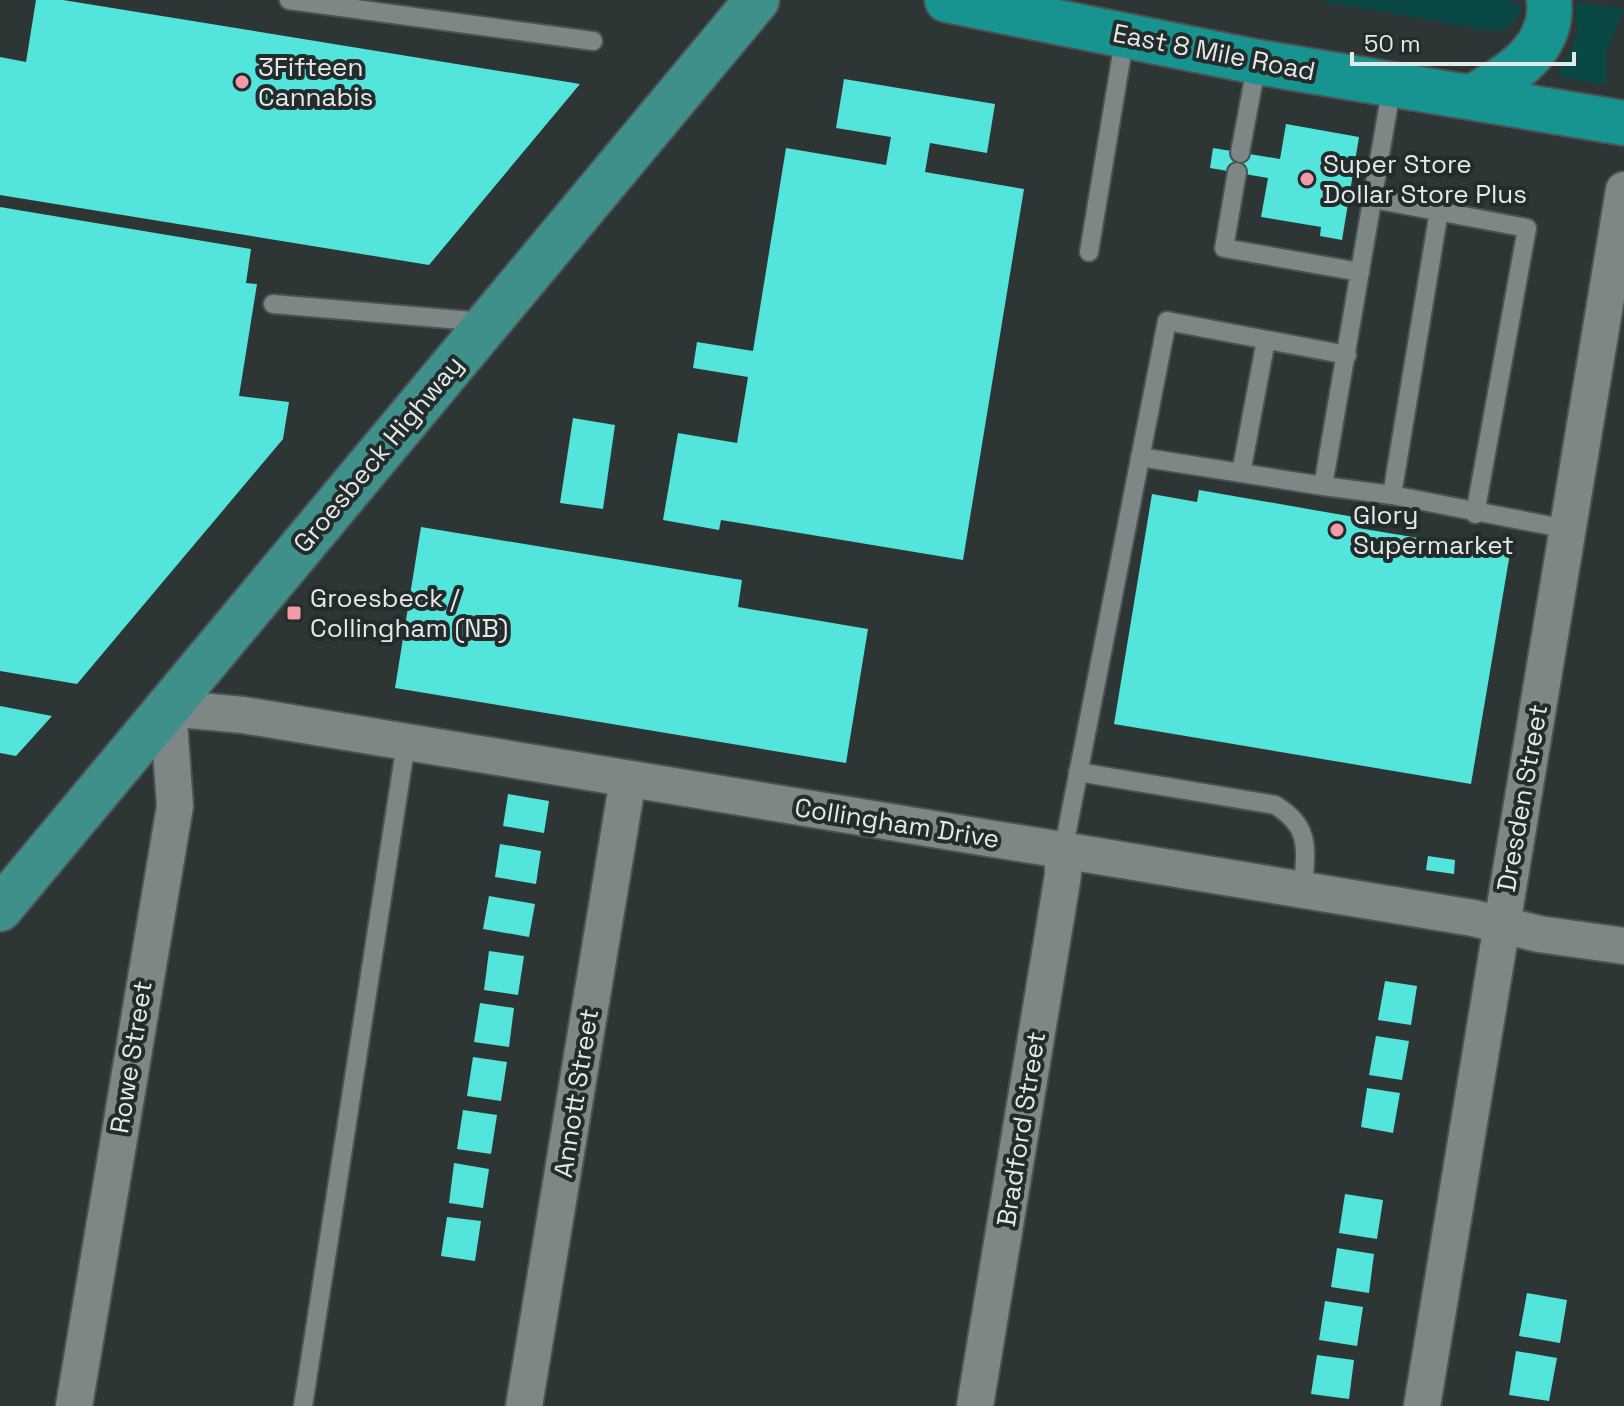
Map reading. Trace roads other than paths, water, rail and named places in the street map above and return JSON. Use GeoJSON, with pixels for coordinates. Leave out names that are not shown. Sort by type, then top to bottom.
{"type":"FeatureCollection","features":[{"type":"Feature","properties":{"kind":"highway","name":"East 8 Mile Road"},"geometry":{"type":"LineString","coordinates":[[947,0],[1257,62],[1624,123]]}},
{"type":"Feature","properties":{"kind":"highway"},"geometry":{"type":"LineString","coordinates":[[1472,97],[1507,77],[1526,60],[1548,25],[1549,0]]}},
{"type":"Feature","properties":{"kind":"main road","name":"Groesbeck Highway"},"geometry":{"type":"LineString","coordinates":[[0,909],[757,0]]}},
{"type":"Feature","properties":{"kind":"street","name":"Dresden Street"},"geometry":{"type":"LineString","coordinates":[[1422,1406],[1567,529],[1613,327],[1624,190]]}},
{"type":"Feature","properties":{"kind":"street","name":"Collingham Drive"},"geometry":{"type":"LineString","coordinates":[[168,708],[243,715],[1624,946]]}},
{"type":"Feature","properties":{"kind":"street","name":"Rowe Street"},"geometry":{"type":"LineString","coordinates":[[74,1406],[175,806],[168,708]]}},
{"type":"Feature","properties":{"kind":"street","name":"Annott Street"},"geometry":{"type":"LineString","coordinates":[[524,1406],[628,779]]}},
{"type":"Feature","properties":{"kind":"street","name":"Bradford Street"},"geometry":{"type":"LineString","coordinates":[[975,1406],[1063,875],[1063,851]]}},
{"type":"Feature","properties":{"kind":"lane"},"geometry":{"type":"LineString","coordinates":[[289,0],[593,41]]}},
{"type":"Feature","properties":{"kind":"lane"},"geometry":{"type":"LineString","coordinates":[[1089,252],[1125,35]]}},
{"type":"Feature","properties":{"kind":"lane"},"geometry":{"type":"LineString","coordinates":[[1240,153],[1257,62]]}},
{"type":"Feature","properties":{"kind":"lane"},"geometry":{"type":"LineString","coordinates":[[1323,486],[1392,85]]}},
{"type":"Feature","properties":{"kind":"lane"},"geometry":{"type":"LineString","coordinates":[[1237,172],[1224,248],[1360,272]]}},
{"type":"Feature","properties":{"kind":"lane"},"geometry":{"type":"LineString","coordinates":[[1373,199],[1527,228],[1475,514]]}},
{"type":"Feature","properties":{"kind":"lane"},"geometry":{"type":"LineString","coordinates":[[1392,495],[1439,211]]}},
{"type":"Feature","properties":{"kind":"lane"},"geometry":{"type":"LineString","coordinates":[[273,304],[487,322]]}},
{"type":"Feature","properties":{"kind":"lane"},"geometry":{"type":"LineString","coordinates":[[1063,851],[1167,321],[1347,355]]}},
{"type":"Feature","properties":{"kind":"lane"},"geometry":{"type":"LineString","coordinates":[[1241,473],[1266,340]]}},
{"type":"Feature","properties":{"kind":"lane"},"geometry":{"type":"LineString","coordinates":[[1140,457],[1392,495],[1475,514],[1567,529]]}},
{"type":"Feature","properties":{"kind":"lane"},"geometry":{"type":"LineString","coordinates":[[303,1406],[406,743]]}},
{"type":"Feature","properties":{"kind":"lane"},"geometry":{"type":"LineString","coordinates":[[1078,772],[1275,805],[1293,816],[1302,829],[1306,845],[1303,890]]}},
{"type":"Feature","properties":{"kind":"place","name":"3Fifteen Cannabis"},"geometry":{"type":"Point","coordinates":[242,82]}},
{"type":"Feature","properties":{"kind":"place","name":"Super Store Dollar Store Plus"},"geometry":{"type":"Point","coordinates":[1307,179]}},
{"type":"Feature","properties":{"kind":"place","name":"Glory Supermarket"},"geometry":{"type":"Point","coordinates":[1337,530]}},
{"type":"Feature","properties":{"kind":"place","name":"Groesbeck / Collingham (NB)"},"geometry":{"type":"Point","coordinates":[294,613]}}]}
